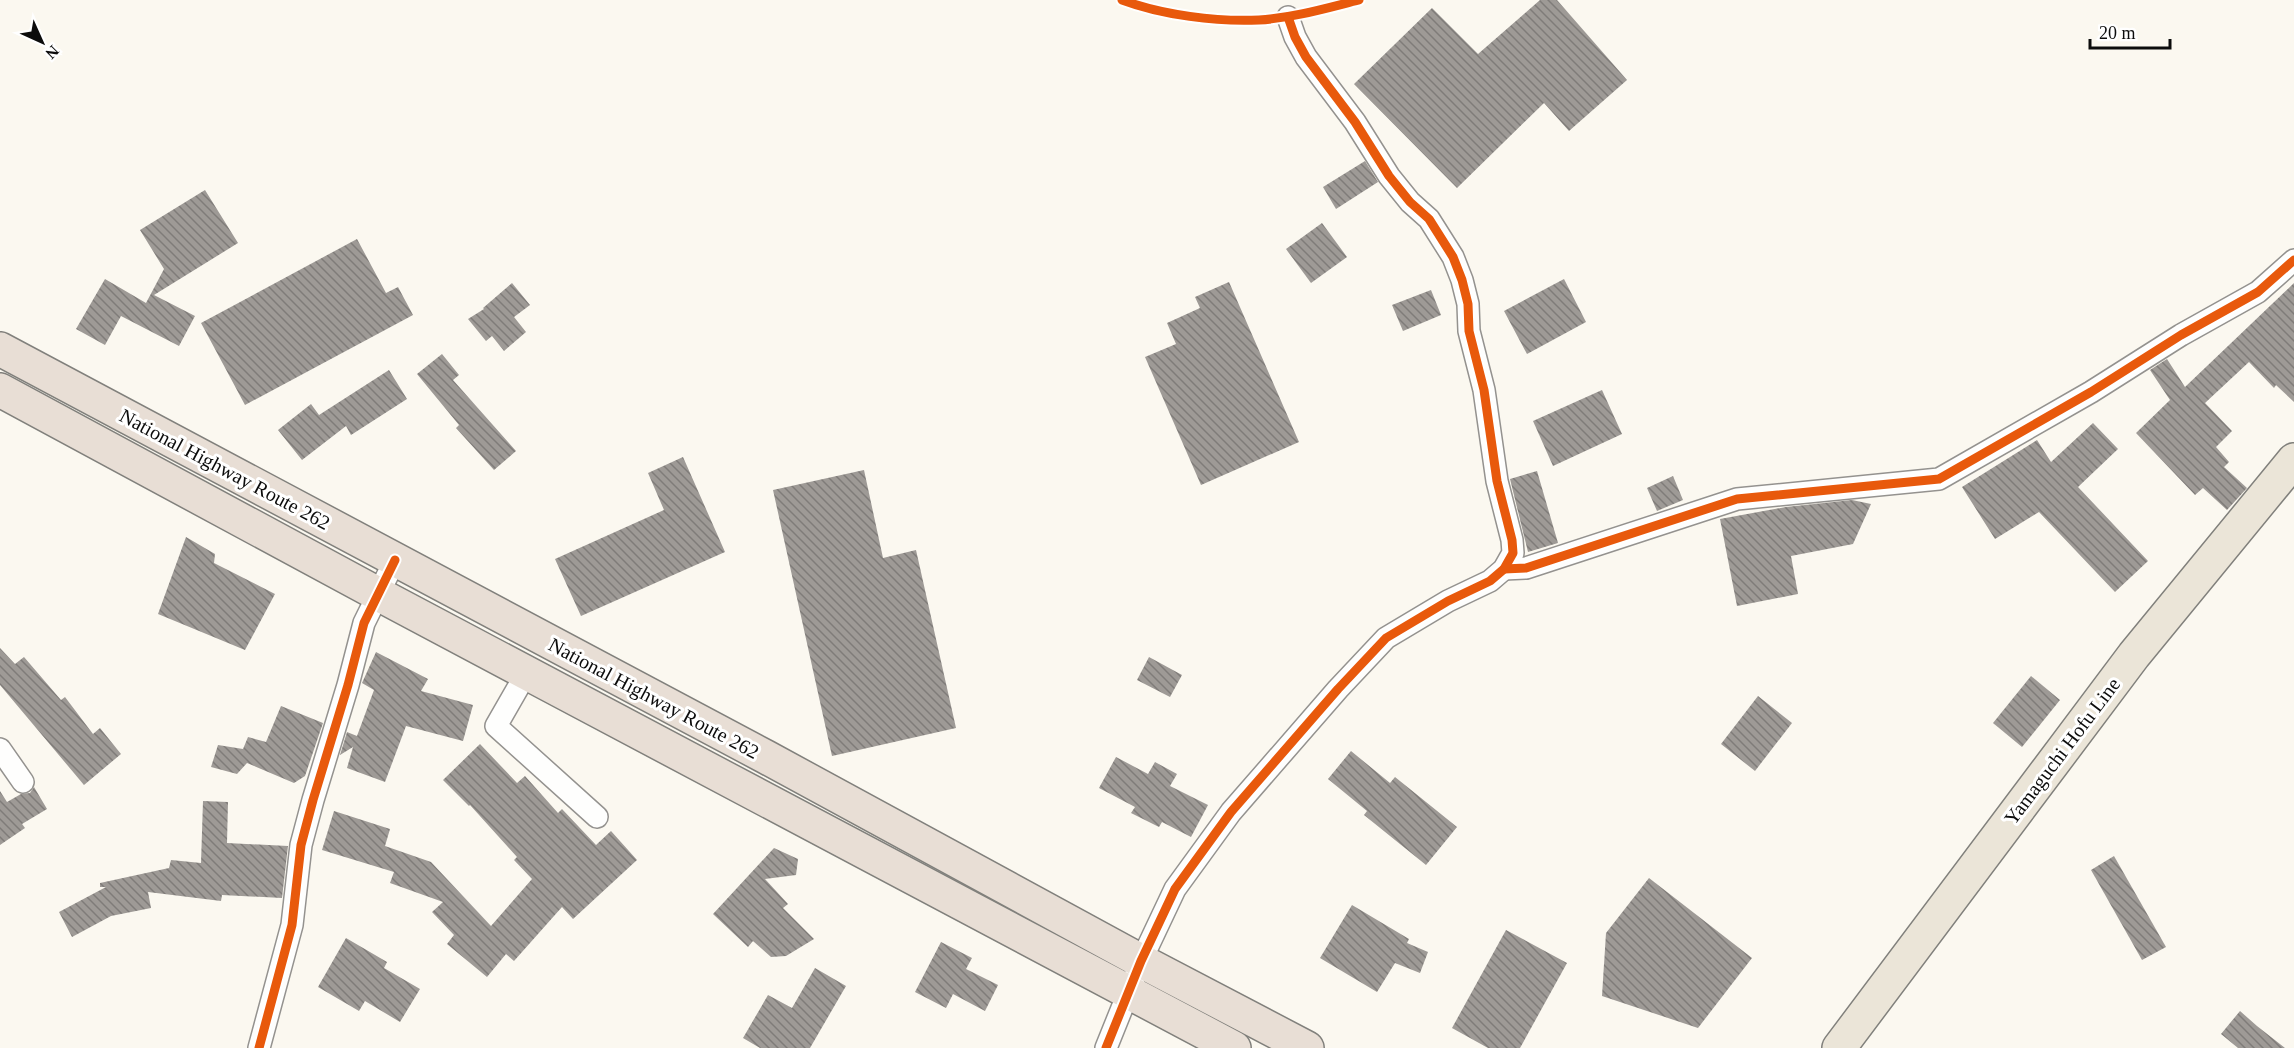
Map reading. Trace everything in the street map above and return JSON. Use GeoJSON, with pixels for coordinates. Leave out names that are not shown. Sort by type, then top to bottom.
{"type":"FeatureCollection","features":[{"type":"Feature","properties":{"kind":"highway","name":"National Highway Route 262"},"geometry":{"type":"LineString","coordinates":[[0,349],[1307,1048]]}},
{"type":"Feature","properties":{"kind":"highway","name":"National Highway Route 262"},"geometry":{"type":"LineString","coordinates":[[0,390],[378,594],[1234,1048]]}},
{"type":"Feature","properties":{"kind":"main road","name":"Yamaguchi Hofu Line"},"geometry":{"type":"LineString","coordinates":[[1839,1048],[2134,655],[2294,460]]}},
{"type":"Feature","properties":{"kind":"street"},"geometry":{"type":"LineString","coordinates":[[1106,1048],[1141,961],[1175,889],[1231,812],[1338,688],[1386,638],[1448,601],[1490,581],[1504,570],[1513,553],[1512,540],[1497,481],[1484,390],[1469,330],[1468,304],[1453,257],[1430,219],[1410,202],[1389,176],[1355,122],[1306,57],[1295,37],[1288,16]]}},
{"type":"Feature","properties":{"kind":"street"},"geometry":{"type":"LineString","coordinates":[[1504,570],[1526,568],[1737,499],[1939,479],[2091,392],[2181,335],[2258,292],[2294,260]]}},
{"type":"Feature","properties":{"kind":"street"},"geometry":{"type":"LineString","coordinates":[[259,1048],[292,925],[301,845],[310,811],[364,623],[395,560]]}},
{"type":"Feature","properties":{"kind":"street"},"geometry":{"type":"LineString","coordinates":[[527,672],[496,726],[597,817]]}},
{"type":"Feature","properties":{"kind":"street"},"geometry":{"type":"LineString","coordinates":[[0,749],[23,782]]}},
{"type":"Feature","properties":{"kind":"building"},"geometry":{"type":"Polygon","coordinates":[[[1540,0],[1557,0],[1627,80],[1569,131],[1544,103],[1457,188],[1354,84],[1432,8],[1478,54],[1540,0]]]}},
{"type":"Feature","properties":{"kind":"building"},"geometry":{"type":"Polygon","coordinates":[[[1365,161],[1378,182],[1336,209],[1323,187],[1365,161]]]}},
{"type":"Feature","properties":{"kind":"building"},"geometry":{"type":"Polygon","coordinates":[[[205,190],[238,243],[154,295],[195,316],[179,346],[121,316],[105,345],[76,329],[105,279],[146,303],[164,269],[140,230],[205,190]]]}},
{"type":"Feature","properties":{"kind":"building"},"geometry":{"type":"Polygon","coordinates":[[[1322,223],[1347,257],[1311,283],[1286,249],[1322,223]]]}},
{"type":"Feature","properties":{"kind":"building"},"geometry":{"type":"Polygon","coordinates":[[[357,239],[386,293],[398,287],[413,315],[245,405],[201,323],[357,239]]]}},
{"type":"Feature","properties":{"kind":"building"},"geometry":{"type":"Polygon","coordinates":[[[1564,279],[1586,322],[1527,354],[1504,311],[1564,279]]]}},
{"type":"Feature","properties":{"kind":"building"},"geometry":{"type":"Polygon","coordinates":[[[1229,282],[1299,442],[1201,485],[1145,357],[1176,344],[1167,323],[1200,308],[1195,297],[1229,282]]]}},
{"type":"Feature","properties":{"kind":"building"},"geometry":{"type":"Polygon","coordinates":[[[512,283],[530,305],[514,317],[526,332],[504,351],[492,336],[486,341],[468,319],[484,309],[512,283]]]}},
{"type":"Feature","properties":{"kind":"building"},"geometry":{"type":"Polygon","coordinates":[[[2294,283],[2294,402],[2276,385],[2274,388],[2249,362],[2205,403],[2232,431],[2216,447],[2229,462],[2224,467],[2247,488],[2227,510],[2203,488],[2195,495],[2136,433],[2170,400],[2150,370],[2167,359],[2185,387],[2294,283]]]}},
{"type":"Feature","properties":{"kind":"building"},"geometry":{"type":"Polygon","coordinates":[[[1431,290],[1441,315],[1403,331],[1392,305],[1431,290]]]}},
{"type":"Feature","properties":{"kind":"building"},"geometry":{"type":"Polygon","coordinates":[[[442,354],[459,375],[453,380],[516,451],[494,470],[456,428],[459,425],[417,374],[442,354]]]}},
{"type":"Feature","properties":{"kind":"building"},"geometry":{"type":"Polygon","coordinates":[[[389,370],[407,399],[351,435],[346,426],[302,460],[278,430],[311,404],[319,415],[389,370]]]}},
{"type":"Feature","properties":{"kind":"building"},"geometry":{"type":"Polygon","coordinates":[[[1602,390],[1622,434],[1553,466],[1533,421],[1602,390]]]}},
{"type":"Feature","properties":{"kind":"building"},"geometry":{"type":"Polygon","coordinates":[[[2093,423],[2118,449],[2078,487],[2148,561],[2115,592],[2039,512],[1995,539],[1962,487],[2037,440],[2051,462],[2093,423]]]}},
{"type":"Feature","properties":{"kind":"building"},"geometry":{"type":"Polygon","coordinates":[[[683,457],[725,552],[581,616],[555,559],[664,510],[648,473],[683,457]]]}},
{"type":"Feature","properties":{"kind":"building"},"geometry":{"type":"Polygon","coordinates":[[[864,470],[883,558],[916,550],[956,728],[832,756],[773,490],[864,470]]]}},
{"type":"Feature","properties":{"kind":"building"},"geometry":{"type":"Polygon","coordinates":[[[1537,471],[1558,543],[1528,552],[1510,479],[1537,471]]]}},
{"type":"Feature","properties":{"kind":"building"},"geometry":{"type":"Polygon","coordinates":[[[1673,476],[1683,500],[1657,511],[1647,488],[1673,476]]]}},
{"type":"Feature","properties":{"kind":"building"},"geometry":{"type":"Polygon","coordinates":[[[1852,500],[1871,504],[1853,544],[1791,556],[1798,594],[1737,606],[1720,519],[1786,507],[1852,500]]]}},
{"type":"Feature","properties":{"kind":"building"},"geometry":{"type":"Polygon","coordinates":[[[186,537],[215,554],[214,563],[275,594],[245,650],[158,614],[186,537]]]}},
{"type":"Feature","properties":{"kind":"building"},"geometry":{"type":"Polygon","coordinates":[[[0,648],[15,664],[24,657],[61,700],[65,697],[93,734],[100,728],[121,754],[84,785],[0,685],[0,648]]]}},
{"type":"Feature","properties":{"kind":"building"},"geometry":{"type":"Polygon","coordinates":[[[376,652],[428,679],[421,691],[473,705],[463,741],[406,726],[385,782],[347,768],[353,747],[340,755],[347,732],[357,736],[374,690],[362,683],[376,652]]]}},
{"type":"Feature","properties":{"kind":"building"},"geometry":{"type":"Polygon","coordinates":[[[1149,657],[1182,675],[1170,697],[1137,680],[1149,657]]]}},
{"type":"Feature","properties":{"kind":"building"},"geometry":{"type":"Polygon","coordinates":[[[2031,676],[2060,700],[2022,747],[1993,723],[2031,676]]]}},
{"type":"Feature","properties":{"kind":"building"},"geometry":{"type":"Polygon","coordinates":[[[1758,696],[1792,723],[1755,771],[1721,744],[1758,696]]]}},
{"type":"Feature","properties":{"kind":"building"},"geometry":{"type":"Polygon","coordinates":[[[281,706],[323,723],[305,776],[294,783],[247,763],[237,774],[211,767],[218,745],[243,749],[248,737],[266,742],[281,706]]]}},
{"type":"Feature","properties":{"kind":"building"},"geometry":{"type":"Polygon","coordinates":[[[480,744],[517,783],[525,776],[558,813],[562,809],[596,845],[611,831],[637,860],[573,919],[562,907],[514,961],[506,954],[487,977],[447,944],[454,935],[432,912],[443,902],[390,883],[394,872],[322,850],[334,811],[390,829],[385,846],[431,862],[491,926],[532,879],[514,860],[517,857],[470,805],[443,780],[480,744]]]}},
{"type":"Feature","properties":{"kind":"building"},"geometry":{"type":"Polygon","coordinates":[[[1351,751],[1390,783],[1395,777],[1457,827],[1426,865],[1364,815],[1367,811],[1328,779],[1351,751]]]}},
{"type":"Feature","properties":{"kind":"building"},"geometry":{"type":"Polygon","coordinates":[[[1116,757],[1148,774],[1155,762],[1177,774],[1170,786],[1208,805],[1191,837],[1162,822],[1159,827],[1131,813],[1135,807],[1099,788],[1116,757]]]}},
{"type":"Feature","properties":{"kind":"building"},"geometry":{"type":"Polygon","coordinates":[[[34,787],[47,809],[22,824],[25,828],[0,845],[0,791],[7,802],[21,794],[30,793],[34,787]]]}},
{"type":"Feature","properties":{"kind":"building"},"geometry":{"type":"Polygon","coordinates":[[[203,801],[228,802],[227,843],[288,846],[282,898],[222,895],[221,901],[148,892],[151,908],[111,916],[72,937],[59,912],[106,887],[100,887],[100,883],[169,868],[171,860],[201,863],[203,801]]]}},
{"type":"Feature","properties":{"kind":"building"},"geometry":{"type":"Polygon","coordinates":[[[774,848],[798,859],[796,875],[765,879],[788,904],[783,908],[814,939],[786,956],[771,957],[753,941],[748,947],[713,914],[774,848]]]}},
{"type":"Feature","properties":{"kind":"building"},"geometry":{"type":"Polygon","coordinates":[[[2114,856],[2166,947],[2142,960],[2091,870],[2114,856]]]}},
{"type":"Feature","properties":{"kind":"building"},"geometry":{"type":"Polygon","coordinates":[[[1649,878],[1752,958],[1698,1028],[1602,996],[1606,933],[1649,878]]]}},
{"type":"Feature","properties":{"kind":"building"},"geometry":{"type":"Polygon","coordinates":[[[1352,905],[1409,939],[1407,943],[1428,952],[1420,973],[1395,963],[1377,992],[1320,958],[1352,905]]]}},
{"type":"Feature","properties":{"kind":"building"},"geometry":{"type":"Polygon","coordinates":[[[1506,930],[1567,963],[1520,1048],[1488,1048],[1452,1028],[1506,930]]]}},
{"type":"Feature","properties":{"kind":"building"},"geometry":{"type":"Polygon","coordinates":[[[346,938],[387,962],[384,968],[420,989],[400,1022],[365,1001],[359,1011],[318,987],[346,938]]]}},
{"type":"Feature","properties":{"kind":"building"},"geometry":{"type":"Polygon","coordinates":[[[941,942],[972,958],[966,969],[998,985],[985,1011],[953,994],[946,1008],[915,992],[941,942]]]}},
{"type":"Feature","properties":{"kind":"building"},"geometry":{"type":"Polygon","coordinates":[[[815,968],[846,986],[810,1048],[760,1048],[743,1038],[768,995],[792,1008],[815,968]]]}},
{"type":"Feature","properties":{"kind":"building"},"geometry":{"type":"Polygon","coordinates":[[[2240,1011],[2285,1048],[2238,1048],[2221,1034],[2240,1011]]]}},
{"type":"Feature","properties":{"kind":"cycle path"},"geometry":{"type":"LineString","coordinates":[[1122,0],[1154,10],[1208,19],[1243,20],[1284,17],[1359,0]]}},
{"type":"Feature","properties":{"kind":"cycle path"},"geometry":{"type":"LineString","coordinates":[[1106,1048],[1141,961],[1175,889],[1231,812],[1338,689],[1386,638],[1448,601],[1490,581],[1504,569],[1513,553],[1512,540],[1497,481],[1484,390],[1469,331],[1468,304],[1453,257],[1429,219],[1410,202],[1389,176],[1355,122],[1306,57],[1295,37],[1288,17]]}},
{"type":"Feature","properties":{"kind":"cycle path"},"geometry":{"type":"LineString","coordinates":[[1504,569],[1526,568],[1737,499],[1939,479],[2091,392],[2181,335],[2258,292],[2294,260]]}},
{"type":"Feature","properties":{"kind":"cycle path"},"geometry":{"type":"LineString","coordinates":[[259,1048],[292,925],[301,845],[313,800],[364,623],[395,560]]}}]}
